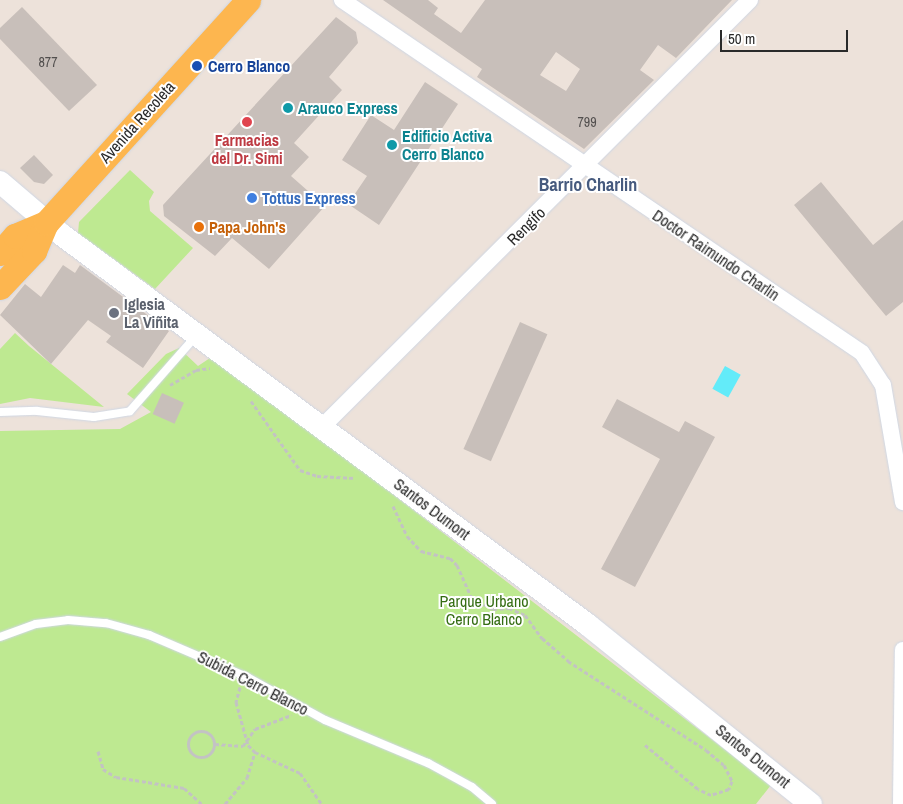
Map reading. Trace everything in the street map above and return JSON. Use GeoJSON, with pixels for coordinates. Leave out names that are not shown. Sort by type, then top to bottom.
{"type":"FeatureCollection","features":[{"type":"Feature","properties":{"kind":"main road","name":"Avenida Recoleta"},"geometry":{"type":"LineString","coordinates":[[0,287],[34,251],[46,223],[248,0]]}},
{"type":"Feature","properties":{"kind":"main road","name":"Santos Dumont"},"geometry":{"type":"LineString","coordinates":[[0,182],[46,223],[596,631],[811,804]]}},
{"type":"Feature","properties":{"kind":"main road","name":"Avenida Recoleta"},"geometry":{"type":"LineString","coordinates":[[0,252],[15,236],[46,223]]}},
{"type":"Feature","properties":{"kind":"street","name":"Doctor Raimundo Charlin"},"geometry":{"type":"LineString","coordinates":[[342,0],[585,168],[868,359],[883,385],[903,502]]}},
{"type":"Feature","properties":{"kind":"street","name":"Rengifo"},"geometry":{"type":"LineString","coordinates":[[321,428],[585,168],[750,0]]}},
{"type":"Feature","properties":{"kind":"street"},"geometry":{"type":"LineString","coordinates":[[901,804],[903,650]]}},
{"type":"Feature","properties":{"kind":"lane"},"geometry":{"type":"LineString","coordinates":[[0,412],[119,415],[130,411],[197,335]]}},
{"type":"Feature","properties":{"kind":"lane","name":"Subida Cerro Blanco"},"geometry":{"type":"LineString","coordinates":[[0,637],[36,624],[85,620],[149,635],[247,676],[306,710],[428,763],[472,787],[492,804]]}},
{"type":"Feature","properties":{"kind":"path"},"geometry":{"type":"LineString","coordinates":[[155,382],[169,385],[196,370],[214,370]]}},
{"type":"Feature","properties":{"kind":"path"},"geometry":{"type":"LineString","coordinates":[[244,393],[300,470],[317,476],[362,479]]}},
{"type":"Feature","properties":{"kind":"path"},"geometry":{"type":"LineString","coordinates":[[389,500],[408,536],[421,551],[450,558],[457,565],[472,598],[493,609],[509,608],[525,615],[542,638],[568,661],[706,750],[724,765],[732,780],[729,789],[710,795],[698,789],[644,744]]}},
{"type":"Feature","properties":{"kind":"path"},"geometry":{"type":"LineString","coordinates":[[247,676],[236,702],[246,741],[255,752],[300,772],[322,804]]}},
{"type":"Feature","properties":{"kind":"path"},"geometry":{"type":"LineString","coordinates":[[215,744],[238,747],[269,721],[306,710]]}},
{"type":"Feature","properties":{"kind":"path"},"geometry":{"type":"LineString","coordinates":[[203,731],[211,736],[215,744],[212,752],[200,758],[192,754],[188,743],[191,735],[203,731]]}},
{"type":"Feature","properties":{"kind":"path"},"geometry":{"type":"LineString","coordinates":[[98,751],[103,769],[116,778],[184,788],[202,804]]}},
{"type":"Feature","properties":{"kind":"path"},"geometry":{"type":"LineString","coordinates":[[225,804],[247,778],[255,752]]}},
{"type":"Feature","properties":{"kind":"green space"},"geometry":{"type":"Polygon","coordinates":[[[130,170],[154,192],[149,201],[150,211],[193,248],[155,289],[78,233],[79,222],[130,170]]]}},
{"type":"Feature","properties":{"kind":"green space"},"geometry":{"type":"Polygon","coordinates":[[[15,333],[104,407],[30,398],[0,404],[0,349],[15,333]]]}},
{"type":"Feature","properties":{"kind":"green space","name":"Parque Urbano Cerro Blanco"},"geometry":{"type":"Polygon","coordinates":[[[179,348],[198,366],[213,356],[771,785],[756,804],[0,804],[0,431],[120,429],[151,412],[127,394],[166,354],[179,348]]]}},
{"type":"Feature","properties":{"kind":"water"},"geometry":{"type":"Polygon","coordinates":[[[725,366],[741,375],[728,397],[712,389],[725,366]]]}},
{"type":"Feature","properties":{"kind":"building"},"geometry":{"type":"Polygon","coordinates":[[[383,0],[428,0],[438,8],[434,14],[461,33],[485,0],[732,0],[676,58],[658,45],[640,70],[654,80],[584,149],[477,77],[482,69],[383,0]],[[556,52],[540,75],[566,91],[580,69],[556,52]]]}},
{"type":"Feature","properties":{"kind":"building"},"geometry":{"type":"Polygon","coordinates":[[[22,7],[97,85],[69,111],[0,39],[0,28],[22,7]]]}},
{"type":"Feature","properties":{"kind":"building"},"geometry":{"type":"Polygon","coordinates":[[[336,17],[356,32],[358,43],[329,77],[342,90],[294,143],[309,157],[291,176],[325,206],[269,269],[232,238],[215,256],[164,216],[163,205],[336,17]]]}},
{"type":"Feature","properties":{"kind":"building","name":"Edificio Activa Cerro Blanco"},"geometry":{"type":"Polygon","coordinates":[[[425,82],[458,104],[379,225],[348,204],[367,176],[342,160],[371,115],[394,130],[425,82]]]}},
{"type":"Feature","properties":{"kind":"building"},"geometry":{"type":"Polygon","coordinates":[[[34,155],[53,175],[44,184],[34,182],[20,168],[34,155]]]}},
{"type":"Feature","properties":{"kind":"building"},"geometry":{"type":"Polygon","coordinates":[[[821,182],[873,245],[903,220],[903,302],[886,316],[794,205],[821,182]]]}},
{"type":"Feature","properties":{"kind":"building"},"geometry":{"type":"Polygon","coordinates":[[[63,265],[75,273],[80,265],[169,331],[143,368],[106,342],[111,336],[88,320],[51,364],[0,315],[25,284],[41,297],[63,265]]]}},
{"type":"Feature","properties":{"kind":"building"},"geometry":{"type":"Polygon","coordinates":[[[520,322],[547,334],[491,461],[463,449],[520,322]]]}},
{"type":"Feature","properties":{"kind":"building"},"geometry":{"type":"Polygon","coordinates":[[[162,393],[184,403],[175,424],[153,414],[162,393]]]}},
{"type":"Feature","properties":{"kind":"building"},"geometry":{"type":"Polygon","coordinates":[[[617,399],[679,432],[685,421],[715,437],[635,587],[601,569],[660,459],[602,427],[617,399]]]}},
{"type":"Feature","properties":{"kind":"place","name":"Cerro Blanco"},"geometry":{"type":"Point","coordinates":[197,66]}},
{"type":"Feature","properties":{"kind":"place","name":"Arauco Express"},"geometry":{"type":"Point","coordinates":[288,108]}},
{"type":"Feature","properties":{"kind":"place","name":"Farmacias del Dr. Simi"},"geometry":{"type":"Point","coordinates":[247,122]}},
{"type":"Feature","properties":{"kind":"place","name":"Edificio Activa Cerro Blanco"},"geometry":{"type":"Point","coordinates":[392,145]}},
{"type":"Feature","properties":{"kind":"place","name":"Tottus Express"},"geometry":{"type":"Point","coordinates":[252,198]}},
{"type":"Feature","properties":{"kind":"place","name":"Papa John's"},"geometry":{"type":"Point","coordinates":[199,227]}},
{"type":"Feature","properties":{"kind":"place","name":"Iglesia La Viñita"},"geometry":{"type":"Point","coordinates":[114,313]}},
{"type":"Feature","properties":{"kind":"district","name":"Barrio Charlin"},"geometry":{"type":"Point","coordinates":[588,185]}}]}
